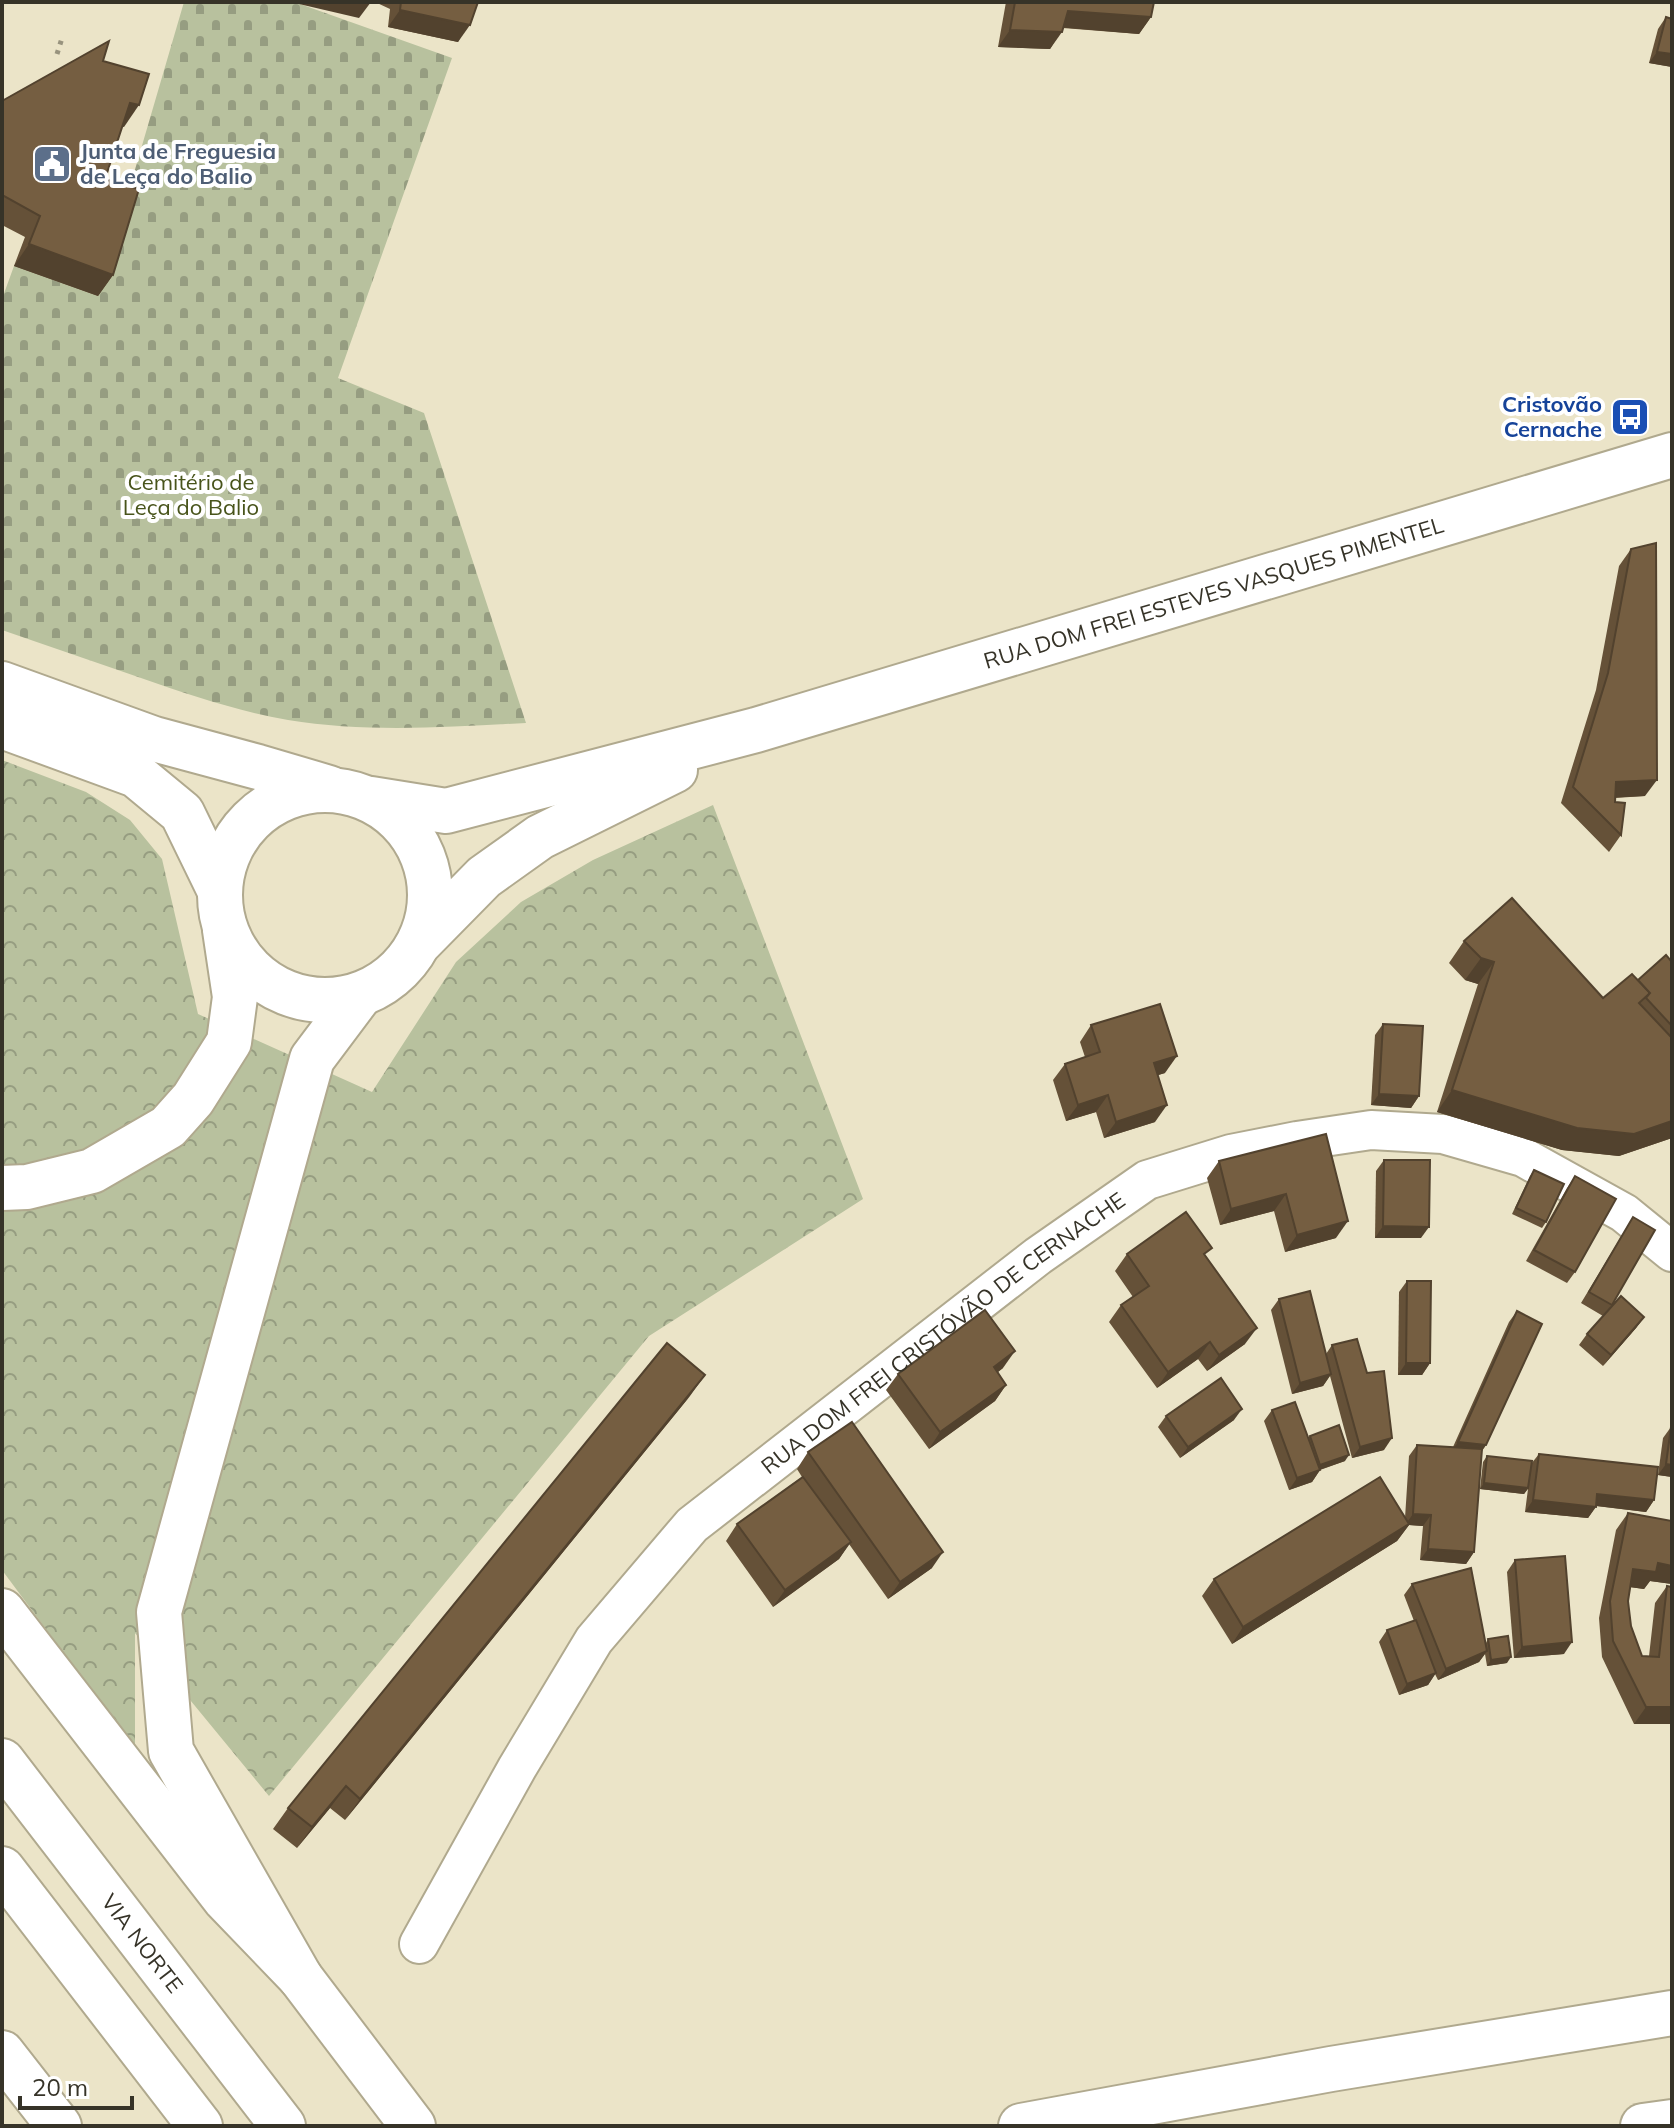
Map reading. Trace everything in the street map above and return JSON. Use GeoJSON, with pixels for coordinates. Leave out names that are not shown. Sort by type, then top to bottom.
{"type":"FeatureCollection","features":[{"type":"Feature","properties":{"kind":"main road","name":"RUA DOM FREI ESTEVES VASQUES PIMENTEL"},"geometry":{"type":"LineString","coordinates":[[2,684],[154,739],[351,794],[446,811],[756,730],[1672,455]]}},
{"type":"Feature","properties":{"kind":"main road"},"geometry":{"type":"LineString","coordinates":[[2,726],[136,775],[182,813],[222,910],[246,965],[279,991],[319,1001],[360,995],[396,974],[421,941],[431,899],[425,859],[404,824],[351,794],[291,795],[255,816],[230,849],[222,910],[235,997],[229,1042],[214,1070],[168,1127],[92,1171],[27,1187],[2,1188]]}},
{"type":"Feature","properties":{"kind":"main road","name":"RUA DOM FREI ESTEVES VASQUES PIMENTEL"},"geometry":{"type":"LineString","coordinates":[[421,941],[484,877],[540,837],[756,730]]}},
{"type":"Feature","properties":{"kind":"main road"},"geometry":{"type":"LineString","coordinates":[[300,1977],[171,1751],[159,1612],[312,1059],[360,995]]}},
{"type":"Feature","properties":{"kind":"main road"},"geometry":{"type":"LineString","coordinates":[[2,1611],[225,1899],[300,1977],[413,2126]]}},
{"type":"Feature","properties":{"kind":"main road","name":"VIA NORTE"},"geometry":{"type":"LineString","coordinates":[[2,1761],[283,2126]]}},
{"type":"Feature","properties":{"kind":"main road"},"geometry":{"type":"LineString","coordinates":[[2,1869],[200,2126]]}},
{"type":"Feature","properties":{"kind":"main road"},"geometry":{"type":"LineString","coordinates":[[1021,2126],[1331,2069],[1672,2013]]}},
{"type":"Feature","properties":{"kind":"main road"},"geometry":{"type":"LineString","coordinates":[[2,2053],[59,2126]]}},
{"type":"Feature","properties":{"kind":"main road"},"geometry":{"type":"LineString","coordinates":[[1643,2126],[1672,2122]]}},
{"type":"Feature","properties":{"kind":"street","name":"RUA DOM FREI CRISTÓVÃO DE CERNACHE"},"geometry":{"type":"LineString","coordinates":[[419,1944],[517,1768],[594,1640],[692,1525],[1038,1256],[1147,1180],[1231,1154],[1297,1141],[1371,1130],[1443,1134],[1523,1157],[1624,1213],[1672,1252]]}},
{"type":"Feature","properties":{"kind":"path"},"geometry":{"type":"LineString","coordinates":[[57,54],[62,38]]}},
{"type":"Feature","properties":{"kind":"green space","name":"Cemitério de Leça do Balio"},"geometry":{"type":"Polygon","coordinates":[[[184,2],[300,2],[452,58],[338,378],[424,413],[526,723],[377,728],[288,720],[196,696],[2,630],[2,299],[14,266],[98,296],[184,2]]]}},
{"type":"Feature","properties":{"kind":"green space"},"geometry":{"type":"Polygon","coordinates":[[[2,760],[86,792],[130,820],[162,859],[198,1014],[372,1092],[456,962],[521,902],[593,860],[713,805],[863,1199],[649,1336],[269,1796],[135,1633],[135,1749],[2,1570],[2,760]]]}},
{"type":"Feature","properties":{"kind":"building"},"geometry":{"type":"Polygon","coordinates":[[[401,2],[478,2],[470,25],[400,10],[401,2]]]}},
{"type":"Feature","properties":{"kind":"building"},"geometry":{"type":"Polygon","coordinates":[[[1015,2],[1154,2],[1151,17],[1068,11],[1062,32],[1010,30],[1015,2]]]}},
{"type":"Feature","properties":{"kind":"building"},"geometry":{"type":"Polygon","coordinates":[[[1666,17],[1672,19],[1672,54],[1657,52],[1666,17]]]}},
{"type":"Feature","properties":{"kind":"building","name":"Junta de Freguesia de Leça do Balio"},"geometry":{"type":"Polygon","coordinates":[[[109,41],[103,61],[149,74],[139,105],[130,103],[105,179],[139,189],[113,275],[29,244],[40,216],[2,195],[2,101],[109,41]]]}},
{"type":"Feature","properties":{"kind":"building"},"geometry":{"type":"Polygon","coordinates":[[[1656,543],[1657,780],[1616,782],[1615,802],[1625,803],[1621,835],[1573,787],[1608,673],[1631,549],[1656,543]]]}},
{"type":"Feature","properties":{"kind":"building"},"geometry":{"type":"Polygon","coordinates":[[[1512,898],[1603,998],[1632,974],[1650,993],[1639,1003],[1672,1038],[1672,1121],[1634,1134],[1577,1128],[1452,1090],[1494,962],[1481,958],[1464,941],[1512,898]]]}},
{"type":"Feature","properties":{"kind":"building"},"geometry":{"type":"Polygon","coordinates":[[[1666,955],[1672,962],[1672,1026],[1646,998],[1650,993],[1638,980],[1666,955]]]}},
{"type":"Feature","properties":{"kind":"building"},"geometry":{"type":"Polygon","coordinates":[[[1160,1004],[1177,1056],[1154,1063],[1167,1105],[1116,1122],[1108,1095],[1078,1105],[1065,1064],[1100,1052],[1091,1025],[1160,1004]]]}},
{"type":"Feature","properties":{"kind":"building"},"geometry":{"type":"Polygon","coordinates":[[[1383,1024],[1423,1026],[1419,1096],[1379,1094],[1383,1024]]]}},
{"type":"Feature","properties":{"kind":"building"},"geometry":{"type":"Polygon","coordinates":[[[1326,1134],[1348,1221],[1297,1235],[1286,1194],[1231,1209],[1219,1161],[1326,1134]]]}},
{"type":"Feature","properties":{"kind":"building"},"geometry":{"type":"Polygon","coordinates":[[[1384,1160],[1430,1160],[1429,1227],[1383,1226],[1384,1160]]]}},
{"type":"Feature","properties":{"kind":"building"},"geometry":{"type":"Polygon","coordinates":[[[1534,1170],[1564,1184],[1546,1222],[1516,1208],[1534,1170]]]}},
{"type":"Feature","properties":{"kind":"building"},"geometry":{"type":"Polygon","coordinates":[[[1575,1176],[1616,1199],[1575,1272],[1534,1250],[1575,1176]]]}},
{"type":"Feature","properties":{"kind":"building"},"geometry":{"type":"Polygon","coordinates":[[[1186,1212],[1212,1248],[1204,1254],[1257,1328],[1219,1355],[1210,1342],[1168,1372],[1121,1305],[1149,1286],[1127,1254],[1186,1212]]]}},
{"type":"Feature","properties":{"kind":"building"},"geometry":{"type":"Polygon","coordinates":[[[1633,1217],[1655,1230],[1612,1305],[1589,1292],[1633,1217]]]}},
{"type":"Feature","properties":{"kind":"building"},"geometry":{"type":"Polygon","coordinates":[[[1407,1281],[1431,1281],[1430,1363],[1406,1363],[1407,1281]]]}},
{"type":"Feature","properties":{"kind":"building"},"geometry":{"type":"Polygon","coordinates":[[[1310,1291],[1331,1374],[1300,1383],[1279,1299],[1310,1291]]]}},
{"type":"Feature","properties":{"kind":"building"},"geometry":{"type":"Polygon","coordinates":[[[1621,1296],[1644,1317],[1611,1355],[1587,1334],[1621,1296]]]}},
{"type":"Feature","properties":{"kind":"building"},"geometry":{"type":"Polygon","coordinates":[[[985,1310],[1015,1351],[994,1367],[1006,1385],[940,1432],[898,1374],[985,1310]]]}},
{"type":"Feature","properties":{"kind":"building"},"geometry":{"type":"Polygon","coordinates":[[[1517,1311],[1542,1324],[1486,1445],[1458,1442],[1517,1311]]]}},
{"type":"Feature","properties":{"kind":"building"},"geometry":{"type":"Polygon","coordinates":[[[1357,1339],[1367,1373],[1384,1371],[1392,1438],[1360,1447],[1332,1345],[1357,1339]]]}},
{"type":"Feature","properties":{"kind":"building"},"geometry":{"type":"Polygon","coordinates":[[[667,1343],[705,1375],[360,1799],[346,1786],[312,1827],[288,1808],[667,1343]]]}},
{"type":"Feature","properties":{"kind":"building"},"geometry":{"type":"Polygon","coordinates":[[[1221,1378],[1242,1409],[1188,1447],[1166,1416],[1221,1378]]]}},
{"type":"Feature","properties":{"kind":"building"},"geometry":{"type":"Polygon","coordinates":[[[1295,1402],[1320,1470],[1297,1478],[1272,1410],[1295,1402]]]}},
{"type":"Feature","properties":{"kind":"building"},"geometry":{"type":"Polygon","coordinates":[[[852,1422],[943,1552],[900,1582],[808,1452],[852,1422]]]}},
{"type":"Feature","properties":{"kind":"building"},"geometry":{"type":"Polygon","coordinates":[[[1339,1425],[1349,1455],[1320,1465],[1310,1436],[1339,1425]]]}},
{"type":"Feature","properties":{"kind":"building"},"geometry":{"type":"Polygon","coordinates":[[[1672,1427],[1672,1465],[1666,1464],[1672,1427]]]}},
{"type":"Feature","properties":{"kind":"building"},"geometry":{"type":"Polygon","coordinates":[[[1417,1445],[1482,1449],[1474,1552],[1428,1549],[1431,1515],[1413,1514],[1417,1445]]]}},
{"type":"Feature","properties":{"kind":"building"},"geometry":{"type":"Polygon","coordinates":[[[1539,1454],[1658,1467],[1654,1500],[1597,1494],[1596,1507],[1533,1500],[1539,1454]]]}},
{"type":"Feature","properties":{"kind":"building"},"geometry":{"type":"Polygon","coordinates":[[[1487,1456],[1532,1461],[1528,1488],[1484,1483],[1487,1456]]]}},
{"type":"Feature","properties":{"kind":"building"},"geometry":{"type":"Polygon","coordinates":[[[803,1477],[851,1542],[785,1590],[737,1524],[803,1477]]]}},
{"type":"Feature","properties":{"kind":"building"},"geometry":{"type":"Polygon","coordinates":[[[1380,1477],[1409,1524],[1243,1627],[1214,1579],[1380,1477]]]}},
{"type":"Feature","properties":{"kind":"building"},"geometry":{"type":"Polygon","coordinates":[[[1628,1513],[1672,1521],[1672,1566],[1658,1563],[1656,1572],[1633,1569],[1628,1601],[1631,1626],[1642,1656],[1659,1657],[1667,1586],[1672,1587],[1672,1707],[1646,1707],[1613,1641],[1610,1601],[1628,1513]]]}},
{"type":"Feature","properties":{"kind":"building"},"geometry":{"type":"Polygon","coordinates":[[[1565,1556],[1572,1642],[1522,1647],[1515,1560],[1565,1556]]]}},
{"type":"Feature","properties":{"kind":"building"},"geometry":{"type":"Polygon","coordinates":[[[1471,1568],[1487,1651],[1446,1669],[1412,1584],[1471,1568]]]}},
{"type":"Feature","properties":{"kind":"building"},"geometry":{"type":"Polygon","coordinates":[[[1416,1620],[1436,1673],[1407,1684],[1387,1630],[1416,1620]]]}},
{"type":"Feature","properties":{"kind":"building"},"geometry":{"type":"Polygon","coordinates":[[[1508,1636],[1511,1657],[1491,1660],[1488,1639],[1508,1636]]]}},
{"type":"Feature","properties":{"kind":"place","name":"Junta de Freguesia de Leça do Balio"},"geometry":{"type":"Point","coordinates":[52,164]}},
{"type":"Feature","properties":{"kind":"place","name":"Cristovão Cernache"},"geometry":{"type":"Point","coordinates":[1630,417]}}]}
